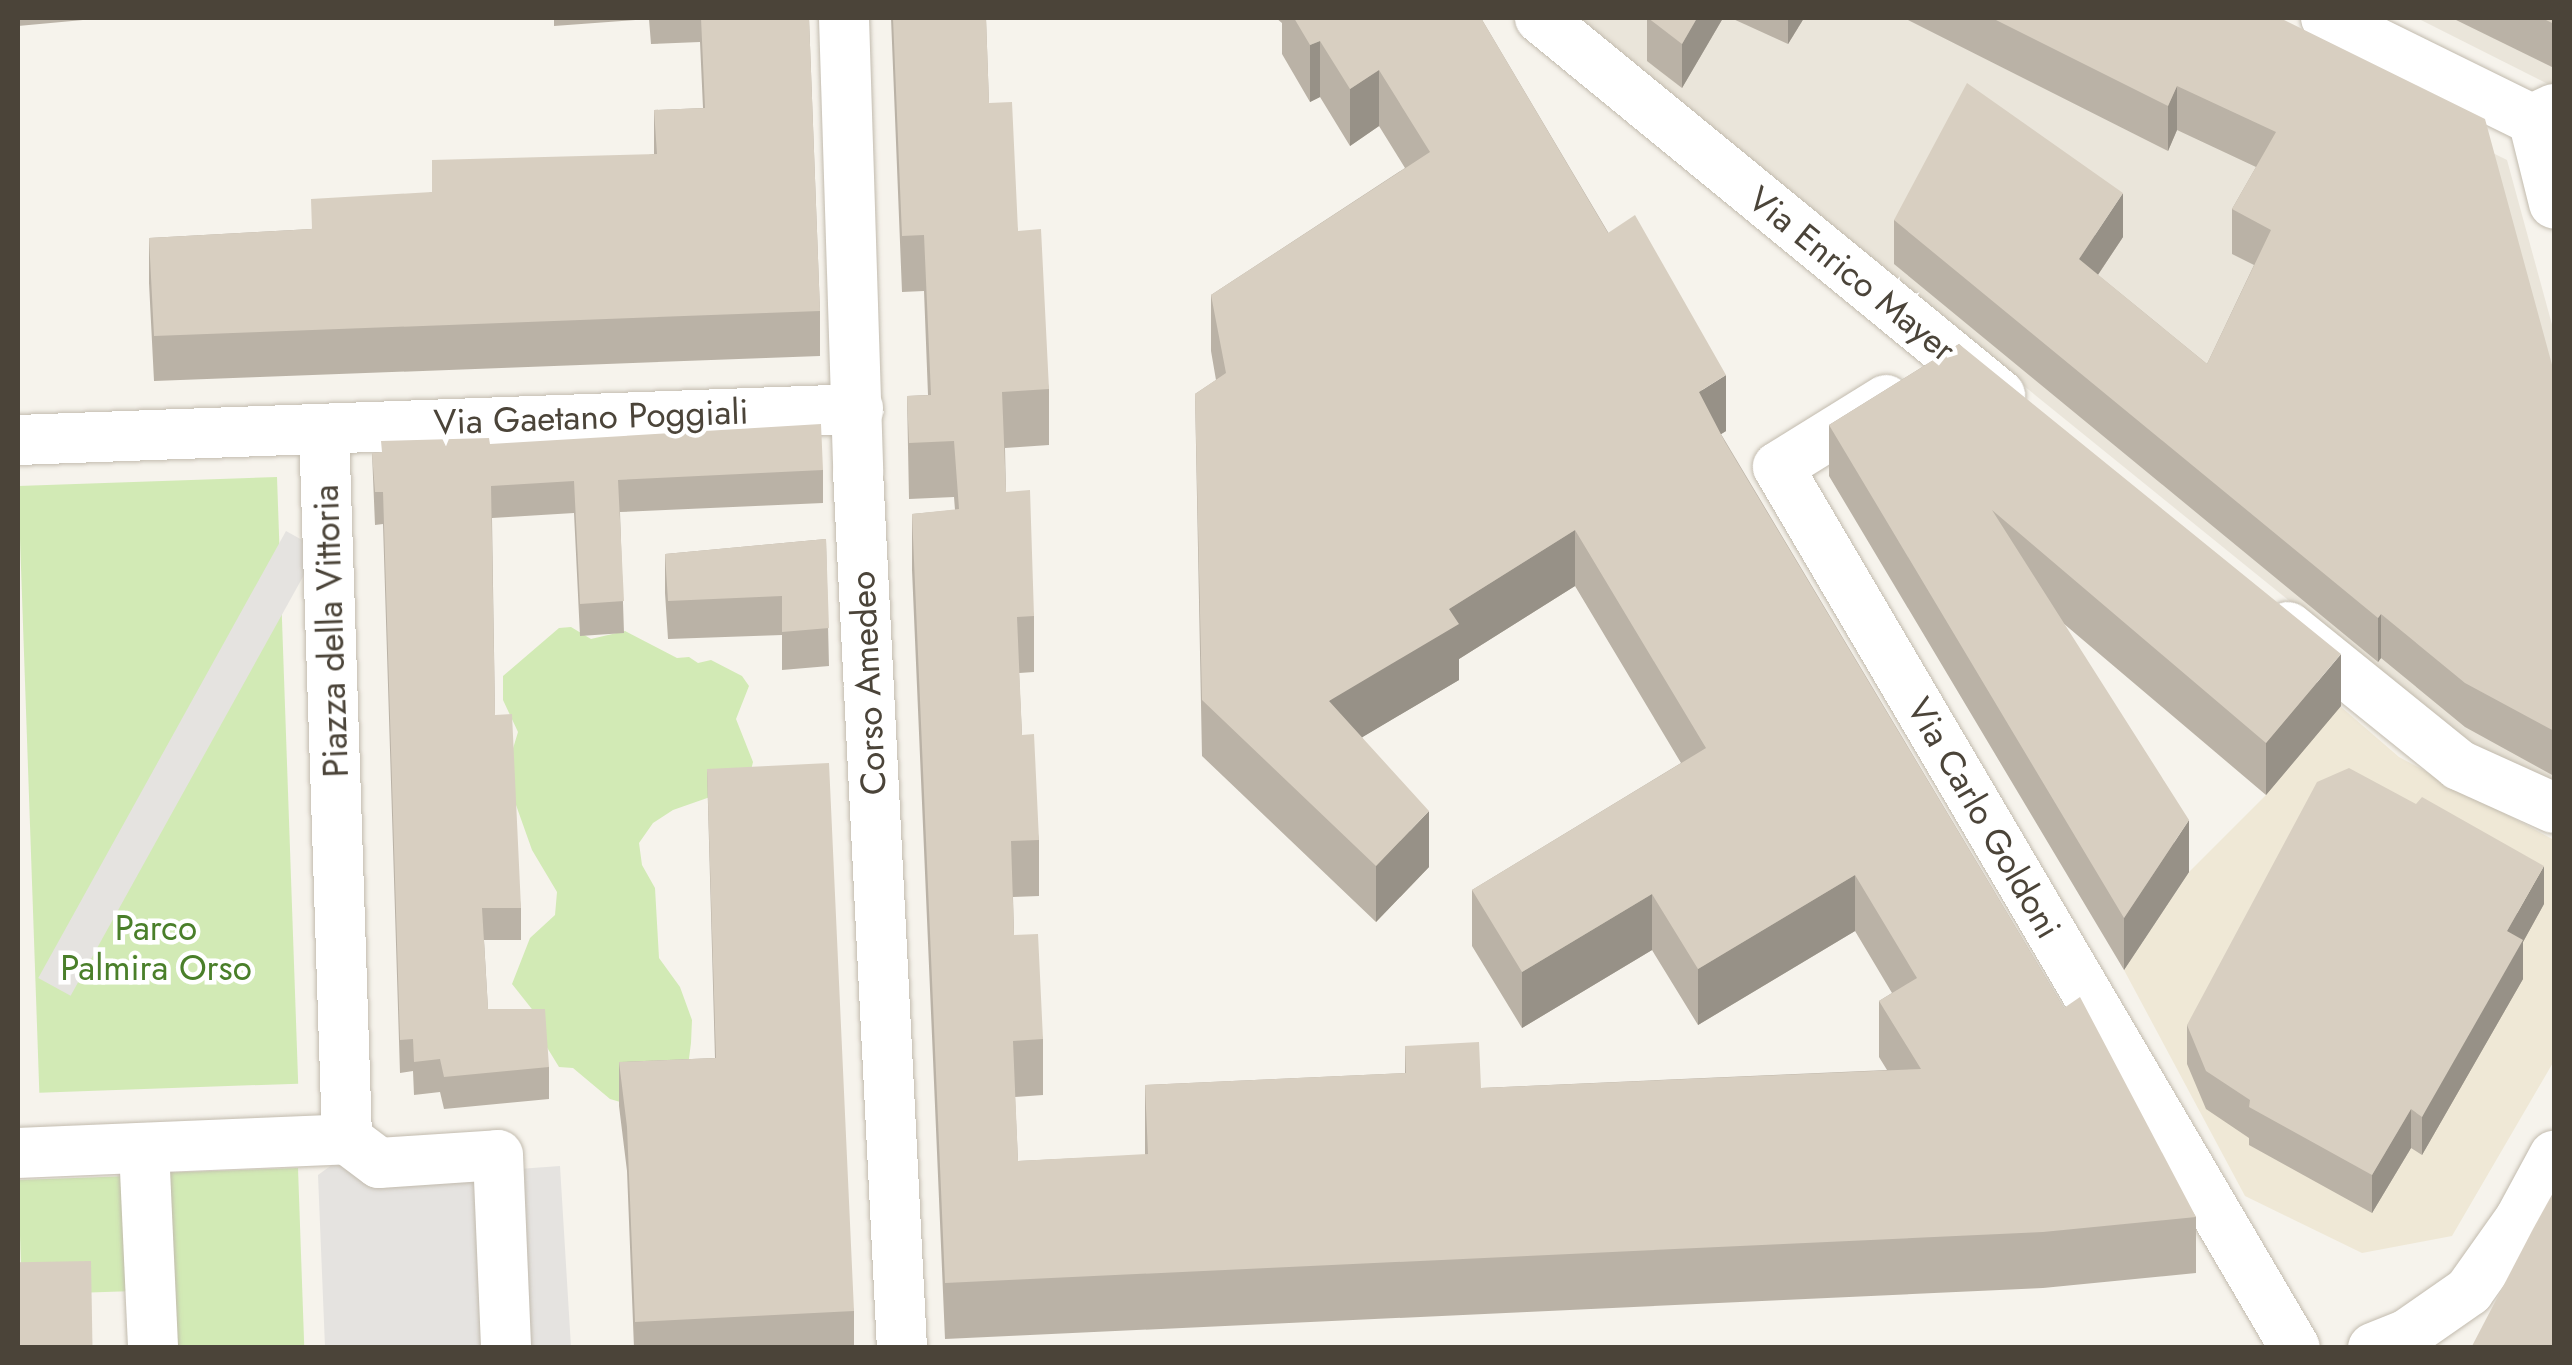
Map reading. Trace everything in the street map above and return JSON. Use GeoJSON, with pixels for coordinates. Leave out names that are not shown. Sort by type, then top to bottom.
{"type":"FeatureCollection","features":[{"type":"Feature","properties":{"kind":"street","name":"Corso Amedeo"},"geometry":{"type":"LineString","coordinates":[[844,18],[858,408],[902,1348]]}},
{"type":"Feature","properties":{"kind":"street","name":"Via Enrico Mayer"},"geometry":{"type":"LineString","coordinates":[[1540,18],[2030,419]]}},
{"type":"Feature","properties":{"kind":"street"},"geometry":{"type":"LineString","coordinates":[[2326,18],[2547,119],[2553,197]]}},
{"type":"Feature","properties":{"kind":"street","name":"Via Carlo Goldoni"},"geometry":{"type":"LineString","coordinates":[[1953,357],[1778,467],[2296,1348]]}},
{"type":"Feature","properties":{"kind":"street","name":"Via Gaetano Poggiali"},"geometry":{"type":"LineString","coordinates":[[324,429],[858,408]]}},
{"type":"Feature","properties":{"kind":"street"},"geometry":{"type":"LineString","coordinates":[[18,440],[324,429]]}},
{"type":"Feature","properties":{"kind":"street","name":"Piazza della Vittoria"},"geometry":{"type":"LineString","coordinates":[[324,429],[348,1139]]}},
{"type":"Feature","properties":{"kind":"street"},"geometry":{"type":"LineString","coordinates":[[2260,604],[2459,765],[2554,808]]}},
{"type":"Feature","properties":{"kind":"street"},"geometry":{"type":"LineString","coordinates":[[18,1153],[348,1139],[379,1163],[498,1155],[506,1348]]}},
{"type":"Feature","properties":{"kind":"street"},"geometry":{"type":"LineString","coordinates":[[144,1148],[153,1348]]}},
{"type":"Feature","properties":{"kind":"street"},"geometry":{"type":"LineString","coordinates":[[2373,1348],[2406,1335],[2469,1291],[2520,1219],[2554,1156]]}},
{"type":"Feature","properties":{"kind":"shaded area"},"geometry":{"type":"Polygon","coordinates":[[[1570,18],[2221,18],[2507,160],[2554,332],[2554,787],[2456,736],[1570,18]]]}},
{"type":"Feature","properties":{"kind":"shaded area"},"geometry":{"type":"Polygon","coordinates":[[[2417,18],[2554,18],[2554,87],[2417,18]]]}},
{"type":"Feature","properties":{"kind":"shaded area"},"geometry":{"type":"Polygon","coordinates":[[[286,531],[318,549],[71,996],[38,978],[286,531]]]}},
{"type":"Feature","properties":{"kind":"shaded area"},"geometry":{"type":"Polygon","coordinates":[[[2340,706],[2399,757],[2554,840],[2554,1061],[2452,1236],[2362,1253],[2245,1196],[2124,970],[2189,872],[2266,795],[2340,706]]]}},
{"type":"Feature","properties":{"kind":"shaded area"},"geometry":{"type":"Polygon","coordinates":[[[340,1159],[379,1179],[560,1166],[571,1347],[325,1347],[318,1175],[340,1159]]]}},
{"type":"Feature","properties":{"kind":"green space","name":"Parco Palmira Orso"},"geometry":{"type":"Polygon","coordinates":[[[277,477],[298,1084],[39,1093],[18,486],[277,477]]]}},
{"type":"Feature","properties":{"kind":"green space"},"geometry":{"type":"Polygon","coordinates":[[[571,627],[591,639],[625,631],[677,658],[689,657],[698,663],[711,660],[742,676],[749,686],[736,719],[753,762],[750,774],[730,790],[673,810],[653,823],[639,843],[642,865],[655,888],[659,958],[680,987],[692,1020],[691,1043],[688,1066],[627,1104],[610,1099],[573,1068],[559,1067],[540,1036],[535,1013],[512,984],[530,938],[555,915],[557,892],[532,850],[516,805],[502,785],[518,732],[503,700],[503,676],[559,628],[571,627]]]}},
{"type":"Feature","properties":{"kind":"green space"},"geometry":{"type":"Polygon","coordinates":[[[298,1168],[304,1347],[161,1348],[155,1173],[298,1168]]]}},
{"type":"Feature","properties":{"kind":"green space"},"geometry":{"type":"Polygon","coordinates":[[[131,1176],[135,1291],[22,1295],[18,1180],[131,1176]]]}},
{"type":"Feature","properties":{"kind":"building"},"geometry":{"type":"Polygon","coordinates":[[[701,18],[809,18],[820,311],[154,336],[149,238],[312,229],[311,199],[432,192],[432,160],[657,154],[654,110],[705,108],[701,18]]]}},
{"type":"Feature","properties":{"kind":"building"},"geometry":{"type":"Polygon","coordinates":[[[893,18],[986,18],[989,103],[1012,102],[1018,231],[1041,229],[1049,389],[1002,392],[1006,492],[1030,490],[1034,616],[1017,617],[1022,735],[1034,734],[1039,840],[1011,841],[1014,935],[1038,934],[1043,1039],[1013,1041],[1018,1161],[1148,1154],[1145,1085],[1406,1073],[1405,1046],[1479,1042],[1481,1088],[1921,1069],[1879,1001],[1917,978],[1855,875],[1698,969],[1652,894],[1522,972],[1472,890],[1706,748],[1575,530],[1449,609],[1459,624],[1329,701],[1429,811],[1376,866],[1202,700],[1195,394],[1226,373],[1211,295],[1430,152],[1379,70],[1350,89],[1320,41],[1310,45],[1294,18],[1481,18],[1608,233],[1635,215],[1726,375],[1699,392],[1725,442],[2064,1008],[2080,997],[2196,1217],[2043,1232],[945,1283],[912,514],[959,509],[954,441],[909,443],[907,396],[931,395],[924,235],[902,236],[893,18]]]}},
{"type":"Feature","properties":{"kind":"building"},"geometry":{"type":"Polygon","coordinates":[[[1648,18],[1697,18],[1682,44],[1648,18]]]}},
{"type":"Feature","properties":{"kind":"building"},"geometry":{"type":"Polygon","coordinates":[[[1992,18],[2280,18],[2485,119],[2554,372],[2554,731],[2465,683],[2381,614],[2378,618],[1894,220],[1967,83],[2123,193],[2079,259],[2207,364],[2271,230],[2232,209],[2276,132],[2177,86],[2168,106],[1992,18]]]}},
{"type":"Feature","properties":{"kind":"building"},"geometry":{"type":"Polygon","coordinates":[[[1959,344],[2341,654],[2266,743],[1992,510],[2189,820],[2124,918],[1829,425],[1959,344]]]}},
{"type":"Feature","properties":{"kind":"building"},"geometry":{"type":"Polygon","coordinates":[[[821,424],[823,470],[618,480],[624,601],[580,604],[574,481],[491,486],[495,715],[512,714],[521,908],[482,908],[488,1009],[545,1009],[549,1067],[444,1077],[440,1059],[414,1062],[413,1039],[400,1040],[383,492],[375,492],[372,453],[382,452],[381,441],[489,438],[490,444],[821,424]]]}},
{"type":"Feature","properties":{"kind":"building"},"geometry":{"type":"Polygon","coordinates":[[[826,539],[829,628],[782,632],[782,596],[668,601],[665,554],[826,539]]]}},
{"type":"Feature","properties":{"kind":"building"},"geometry":{"type":"Polygon","coordinates":[[[829,763],[854,1311],[635,1322],[627,1127],[619,1062],[716,1058],[707,769],[829,763]]]}},
{"type":"Feature","properties":{"kind":"building"},"geometry":{"type":"Polygon","coordinates":[[[2349,768],[2416,804],[2422,797],[2544,866],[2507,931],[2523,940],[2422,1117],[2411,1109],[2372,1175],[2249,1107],[2250,1100],[2206,1071],[2187,1025],[2317,782],[2349,768]]]}},
{"type":"Feature","properties":{"kind":"building"},"geometry":{"type":"Polygon","coordinates":[[[2554,1191],[2554,1348],[2471,1348],[2533,1229],[2554,1191]]]}},
{"type":"Feature","properties":{"kind":"building"},"geometry":{"type":"Polygon","coordinates":[[[91,1261],[93,1348],[20,1348],[18,1262],[91,1261]]]}}]}
